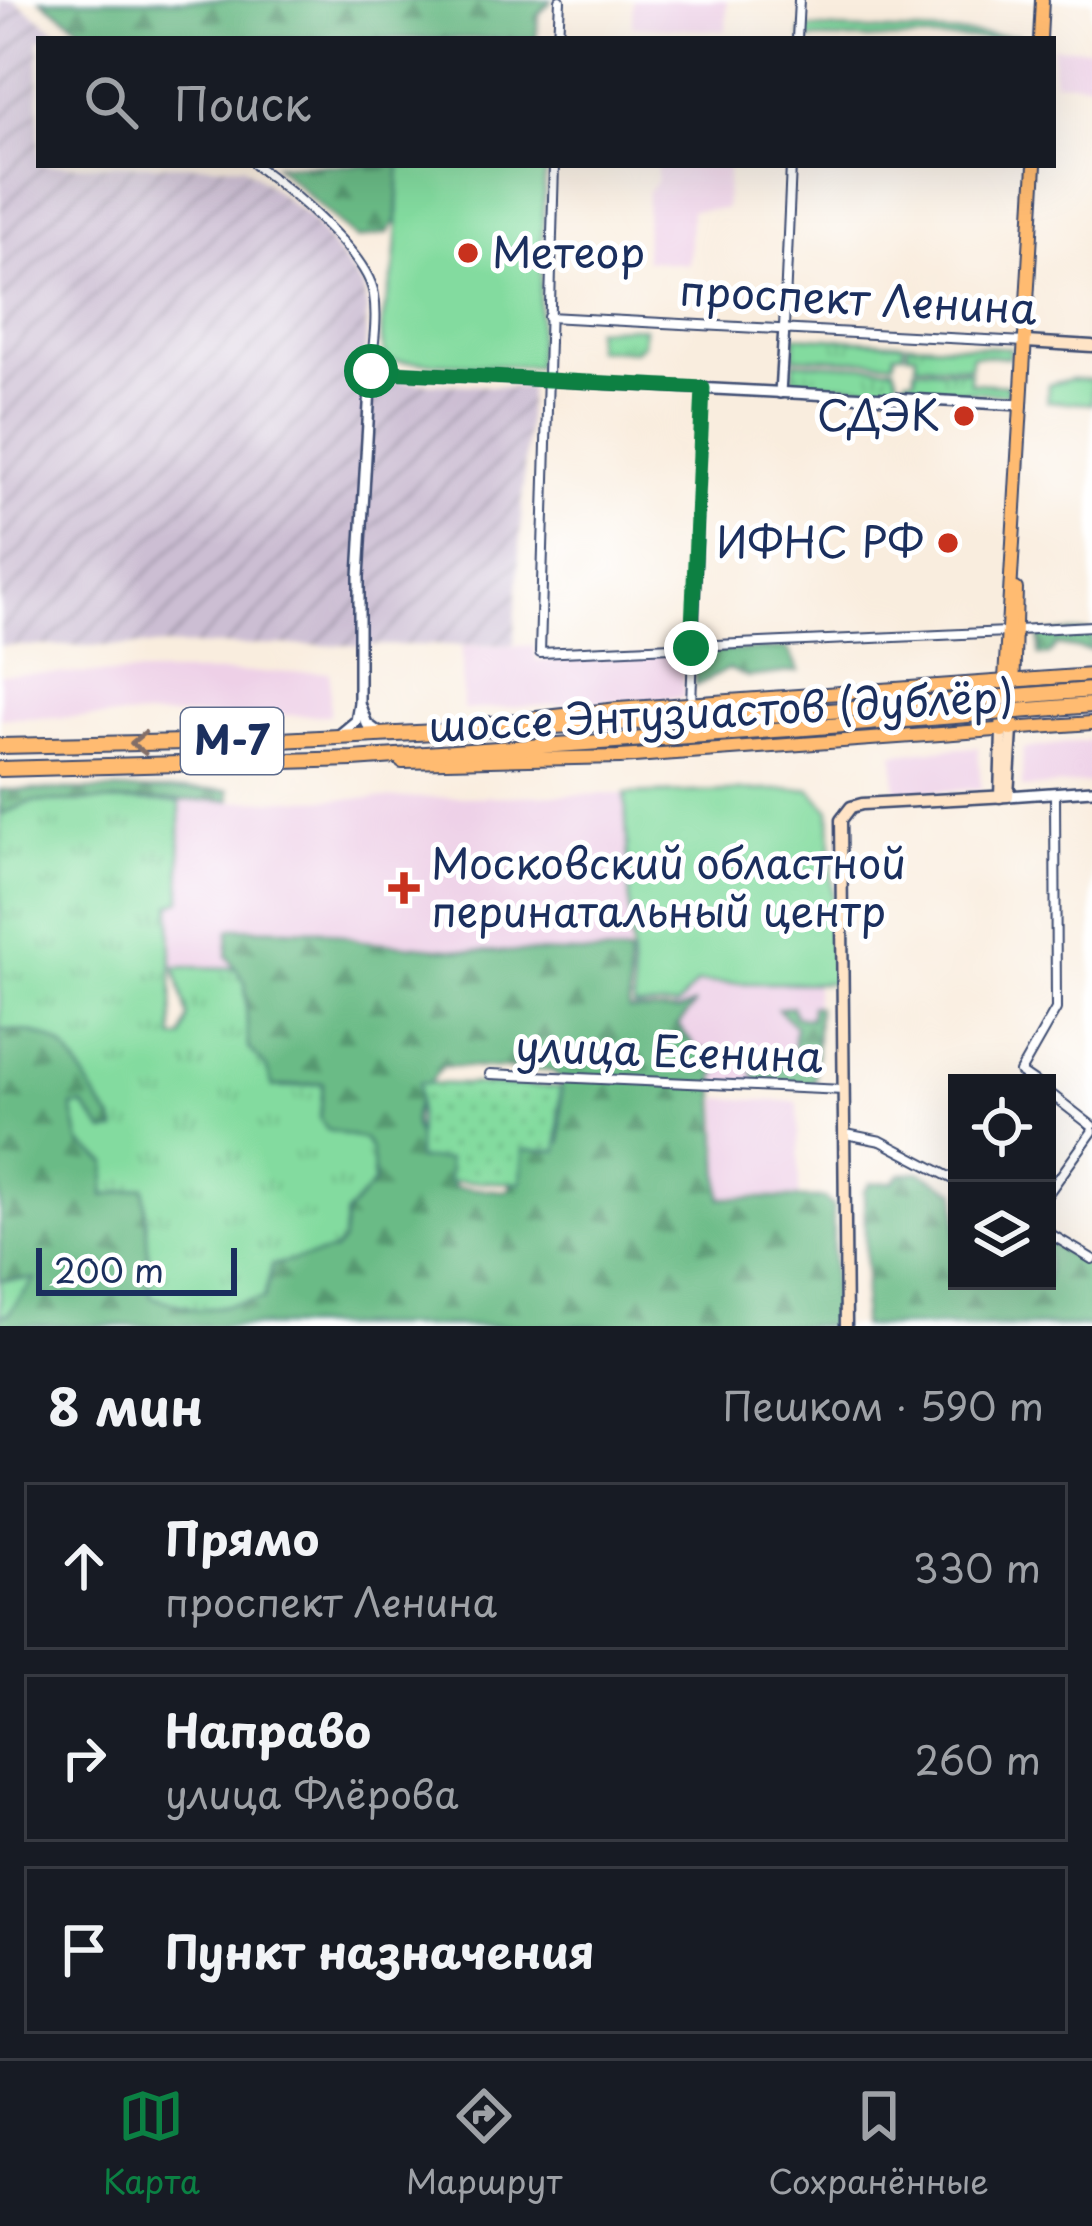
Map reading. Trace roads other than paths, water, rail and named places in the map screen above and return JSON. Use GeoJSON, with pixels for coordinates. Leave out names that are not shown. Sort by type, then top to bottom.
{"type":"FeatureCollection","features":[{"type":"Feature","properties":{"kind":"highway","name":"М-7"},"geometry":{"type":"LineString","coordinates":[[0,769],[352,759],[804,721],[1092,690]]}},
{"type":"Feature","properties":{"kind":"highway","name":"М-7"},"geometry":{"type":"LineString","coordinates":[[0,746],[804,721],[1092,705]]}},
{"type":"Feature","properties":{"kind":"main road"},"geometry":{"type":"LineString","coordinates":[[1040,36],[1042,0]]}},
{"type":"Feature","properties":{"kind":"main road"},"geometry":{"type":"LineString","coordinates":[[846,1326],[841,820],[851,807],[1004,797],[1035,168]]}},
{"type":"Feature","properties":{"kind":"main road","name":"проспект Ленина"},"geometry":{"type":"LineString","coordinates":[[1026,342],[1092,346]]}},
{"type":"Feature","properties":{"kind":"main road","name":"шоссе Энтузиастов (дублёр)"},"geometry":{"type":"LineString","coordinates":[[424,731],[691,704],[1092,675]]}},
{"type":"Feature","properties":{"kind":"main road"},"geometry":{"type":"LineString","coordinates":[[838,741],[855,734],[861,722],[856,705],[841,693]]}},
{"type":"Feature","properties":{"kind":"main road","name":"шоссе Энтузиастов (дублёр)"},"geometry":{"type":"LineString","coordinates":[[352,759],[620,757],[1092,723]]}},
{"type":"Feature","properties":{"kind":"street"},"geometry":{"type":"LineString","coordinates":[[558,36],[560,0]]}},
{"type":"Feature","properties":{"kind":"street"},"geometry":{"type":"LineString","coordinates":[[797,36],[799,0]]}},
{"type":"Feature","properties":{"kind":"street"},"geometry":{"type":"LineString","coordinates":[[259,168],[315,210],[369,280],[375,312],[358,577],[359,703],[356,721],[338,736]]}},
{"type":"Feature","properties":{"kind":"street"},"geometry":{"type":"LineString","coordinates":[[554,168],[538,649],[547,656],[1092,626]]}},
{"type":"Feature","properties":{"kind":"street"},"geometry":{"type":"LineString","coordinates":[[780,393],[791,168]]}},
{"type":"Feature","properties":{"kind":"street","name":"проспект Ленина"},"geometry":{"type":"LineString","coordinates":[[548,316],[1026,342]]}},
{"type":"Feature","properties":{"kind":"street"},"geometry":{"type":"LineString","coordinates":[[371,371],[1023,405]]}},
{"type":"Feature","properties":{"kind":"street"},"geometry":{"type":"LineString","coordinates":[[691,704],[703,388]]}},
{"type":"Feature","properties":{"kind":"street"},"geometry":{"type":"LineString","coordinates":[[359,703],[367,724],[385,734]]}},
{"type":"Feature","properties":{"kind":"street"},"geometry":{"type":"LineString","coordinates":[[1004,797],[1092,790]]}},
{"type":"Feature","properties":{"kind":"street"},"geometry":{"type":"LineString","coordinates":[[1023,1074],[1056,1009],[1055,793]]}},
{"type":"Feature","properties":{"kind":"street","name":"улица Есенина"},"geometry":{"type":"LineString","coordinates":[[490,1074],[846,1090]]}},
{"type":"Feature","properties":{"kind":"street"},"geometry":{"type":"LineString","coordinates":[[1056,1099],[1092,1129],[1056,1182]]}},
{"type":"Feature","properties":{"kind":"street"},"geometry":{"type":"LineString","coordinates":[[846,1134],[881,1141],[948,1176]]}},
{"type":"Feature","properties":{"kind":"street"},"geometry":{"type":"LineString","coordinates":[[1056,1237],[1092,1259]]}},
{"type":"Feature","properties":{"kind":"place","name":"Метеор"},"geometry":{"type":"Point","coordinates":[468,253]}},
{"type":"Feature","properties":{"kind":"place","name":"СДЭК"},"geometry":{"type":"Point","coordinates":[964,416]}},
{"type":"Feature","properties":{"kind":"place","name":"ИФНС РФ"},"geometry":{"type":"Point","coordinates":[948,543]}},
{"type":"Feature","properties":{"kind":"place","name":"Московский областной перинатальный центр"},"geometry":{"type":"Point","coordinates":[404,888]}}]}
